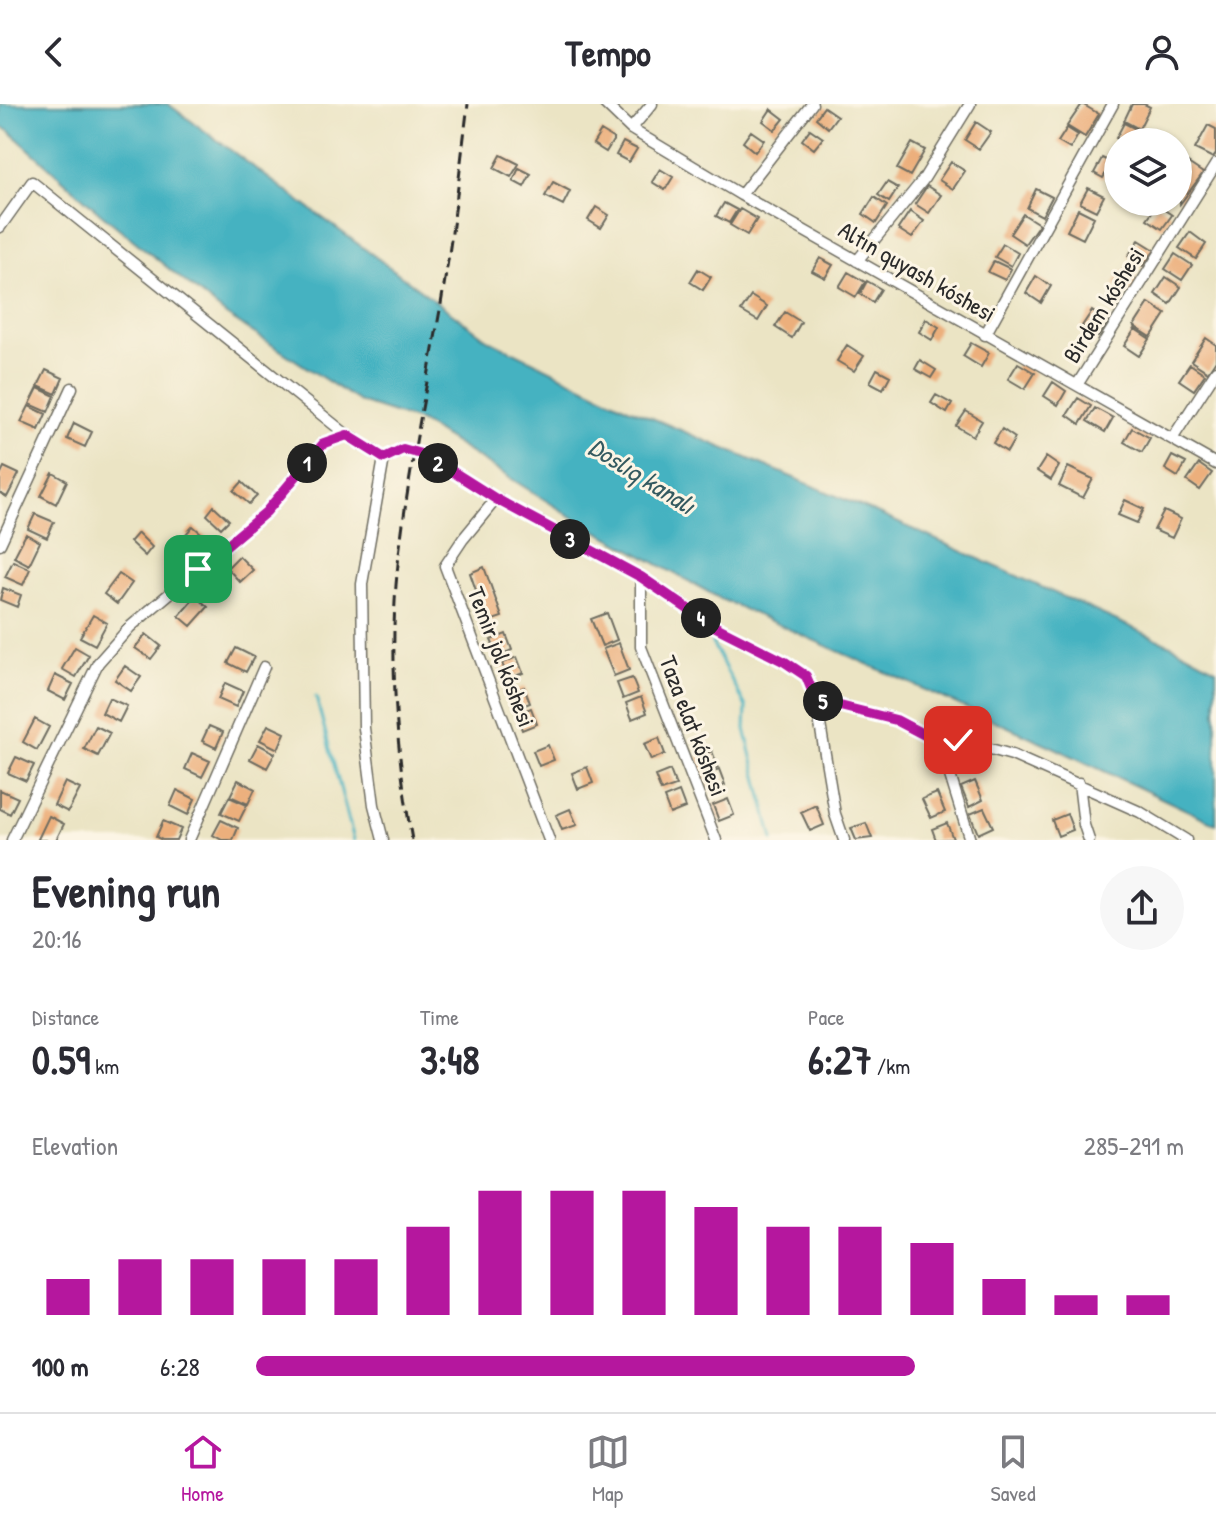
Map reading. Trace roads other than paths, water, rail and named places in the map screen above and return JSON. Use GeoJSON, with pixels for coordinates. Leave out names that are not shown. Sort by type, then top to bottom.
{"type":"FeatureCollection","features":[{"type":"Feature","properties":{"kind":"street","name":"Altın quyash kóshesi"},"geometry":{"type":"LineString","coordinates":[[605,104],[631,129],[741,195],[1216,464]]}},
{"type":"Feature","properties":{"kind":"street"},"geometry":{"type":"LineString","coordinates":[[631,129],[652,104]]}},
{"type":"Feature","properties":{"kind":"street"},"geometry":{"type":"LineString","coordinates":[[741,195],[812,104]]}},
{"type":"Feature","properties":{"kind":"street"},"geometry":{"type":"LineString","coordinates":[[857,261],[923,180],[970,104]]}},
{"type":"Feature","properties":{"kind":"street"},"geometry":{"type":"LineString","coordinates":[[985,335],[1113,104]]}},
{"type":"Feature","properties":{"kind":"street","name":"Birdem kóshesi"},"geometry":{"type":"LineString","coordinates":[[1077,385],[1216,164]]}},
{"type":"Feature","properties":{"kind":"street"},"geometry":{"type":"LineString","coordinates":[[0,227],[32,182],[347,435],[384,458]]}},
{"type":"Feature","properties":{"kind":"street"},"geometry":{"type":"LineString","coordinates":[[1172,439],[1216,371]]}},
{"type":"Feature","properties":{"kind":"street"},"geometry":{"type":"LineString","coordinates":[[0,544],[72,388]]}},
{"type":"Feature","properties":{"kind":"street"},"geometry":{"type":"LineString","coordinates":[[12,840],[98,663],[130,627],[266,512],[324,443],[347,435]]}},
{"type":"Feature","properties":{"kind":"street"},"geometry":{"type":"LineString","coordinates":[[384,458],[403,449],[428,456],[496,499],[641,577],[710,624],[806,676],[816,700],[835,814],[844,840]]}},
{"type":"Feature","properties":{"kind":"street"},"geometry":{"type":"LineString","coordinates":[[383,840],[374,805],[364,728],[362,584],[384,458]]}},
{"type":"Feature","properties":{"kind":"street","name":"Temir jol kóshesi"},"geometry":{"type":"LineString","coordinates":[[496,499],[445,566],[549,840]]}},
{"type":"Feature","properties":{"kind":"street","name":"Taza elat kóshesi"},"geometry":{"type":"LineString","coordinates":[[641,577],[641,647],[716,840]]}},
{"type":"Feature","properties":{"kind":"street"},"geometry":{"type":"LineString","coordinates":[[189,840],[264,667]]}},
{"type":"Feature","properties":{"kind":"street"},"geometry":{"type":"LineString","coordinates":[[816,700],[896,720],[940,743],[958,740],[1012,755],[1140,812],[1186,840]]}},
{"type":"Feature","properties":{"kind":"street"},"geometry":{"type":"LineString","coordinates":[[940,743],[970,840]]}},
{"type":"Feature","properties":{"kind":"street"},"geometry":{"type":"LineString","coordinates":[[1079,783],[1089,840]]}},
{"type":"Feature","properties":{"kind":"water","name":"Doslıq kanalı"},"geometry":{"type":"Polygon","coordinates":[[[0,104],[168,104],[487,339],[626,407],[872,511],[1175,647],[1216,669],[1216,824],[1053,747],[721,599],[577,520],[421,422],[360,402],[226,315],[100,213],[0,126],[0,104]]]}},
{"type":"Feature","properties":{"kind":"waterway"},"geometry":{"type":"LineString","coordinates":[[712,630],[712,643],[746,707],[745,729],[773,840]]}},
{"type":"Feature","properties":{"kind":"waterway"},"geometry":{"type":"LineString","coordinates":[[316,697],[354,840]]}},
{"type":"Feature","properties":{"kind":"railway"},"geometry":{"type":"LineString","coordinates":[[412,840],[396,713],[396,585],[412,468],[449,252],[468,104]]}}]}
